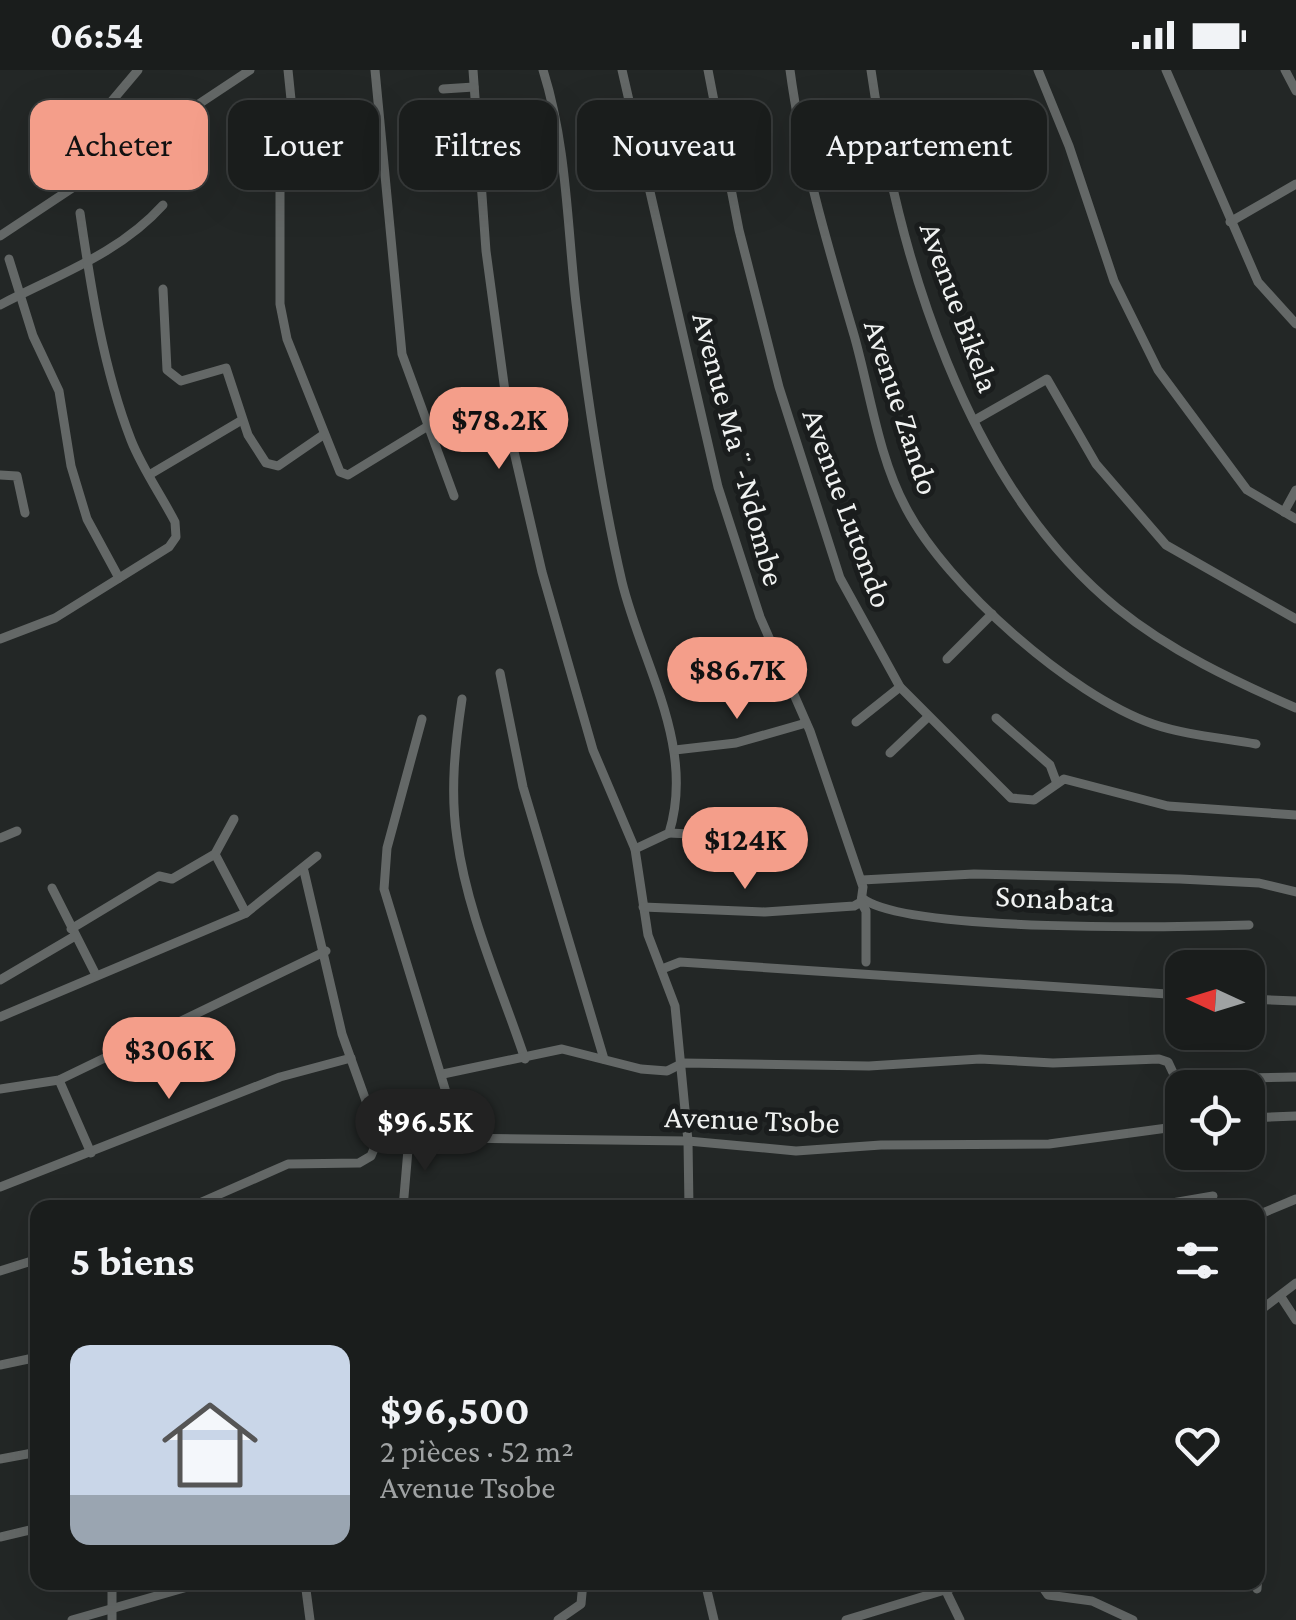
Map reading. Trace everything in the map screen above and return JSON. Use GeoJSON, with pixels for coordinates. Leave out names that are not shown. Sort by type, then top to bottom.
{"type":"FeatureCollection","features":[{"type":"Feature","properties":{"kind":"street"},"geometry":{"type":"LineString","coordinates":[[113,100],[138,70]]}},
{"type":"Feature","properties":{"kind":"street"},"geometry":{"type":"LineString","coordinates":[[0,236],[250,70]]}},
{"type":"Feature","properties":{"kind":"street"},"geometry":{"type":"LineString","coordinates":[[288,70],[292,109],[280,165],[280,304],[287,338],[323,435],[340,472],[348,475],[428,426]]}},
{"type":"Feature","properties":{"kind":"street"},"geometry":{"type":"LineString","coordinates":[[375,70],[402,354],[454,496]]}},
{"type":"Feature","properties":{"kind":"street"},"geometry":{"type":"LineString","coordinates":[[473,70],[486,250],[512,443],[542,572],[593,750],[635,848],[648,935],[675,1006],[688,1141],[689,1200]]}},
{"type":"Feature","properties":{"kind":"street"},"geometry":{"type":"LineString","coordinates":[[543,70],[560,127],[576,304],[609,517],[623,586],[671,726],[674,810],[668,833]]}},
{"type":"Feature","properties":{"kind":"street","name":"Avenue Ma¨-Ndombe"},"geometry":{"type":"LineString","coordinates":[[622,70],[718,487],[760,617],[806,723],[862,892],[866,962]]}},
{"type":"Feature","properties":{"kind":"street","name":"Avenue Lutondo"},"geometry":{"type":"LineString","coordinates":[[708,70],[739,230],[778,387],[840,578],[900,686],[1011,798],[1034,800],[1056,781]]}},
{"type":"Feature","properties":{"kind":"street","name":"Avenue Zando"},"geometry":{"type":"LineString","coordinates":[[790,70],[830,264],[904,506],[938,557],[992,614],[1078,687],[1148,722],[1256,744]]}},
{"type":"Feature","properties":{"kind":"street","name":"Avenue Bikela"},"geometry":{"type":"LineString","coordinates":[[871,70],[880,135],[944,356],[1027,512],[1110,602],[1169,645],[1296,708]]}},
{"type":"Feature","properties":{"kind":"street"},"geometry":{"type":"LineString","coordinates":[[1038,70],[1069,146],[1097,239],[1134,328],[1158,370],[1240,481],[1296,519]]}},
{"type":"Feature","properties":{"kind":"street"},"geometry":{"type":"LineString","coordinates":[[1166,70],[1258,282],[1296,324]]}},
{"type":"Feature","properties":{"kind":"street"},"geometry":{"type":"LineString","coordinates":[[1285,70],[1296,91]]}},
{"type":"Feature","properties":{"kind":"street"},"geometry":{"type":"LineString","coordinates":[[443,89],[474,87]]}},
{"type":"Feature","properties":{"kind":"street"},"geometry":{"type":"LineString","coordinates":[[1230,222],[1296,184]]}},
{"type":"Feature","properties":{"kind":"street"},"geometry":{"type":"LineString","coordinates":[[0,305],[88,264],[144,226],[163,205]]}},
{"type":"Feature","properties":{"kind":"street"},"geometry":{"type":"LineString","coordinates":[[0,639],[55,618],[169,548],[176,537],[176,522],[132,442],[121,409],[80,212]]}},
{"type":"Feature","properties":{"kind":"street"},"geometry":{"type":"LineString","coordinates":[[9,260],[38,350],[59,391],[72,466],[87,519],[119,578]]}},
{"type":"Feature","properties":{"kind":"street"},"geometry":{"type":"LineString","coordinates":[[163,289],[168,370],[180,381],[224,367],[237,390],[242,420],[266,463],[275,467],[323,435]]}},
{"type":"Feature","properties":{"kind":"street"},"geometry":{"type":"LineString","coordinates":[[975,420],[1047,379],[1096,464],[1166,545],[1296,619]]}},
{"type":"Feature","properties":{"kind":"street"},"geometry":{"type":"LineString","coordinates":[[149,475],[242,420]]}},
{"type":"Feature","properties":{"kind":"street"},"geometry":{"type":"LineString","coordinates":[[0,475],[17,476],[25,513]]}},
{"type":"Feature","properties":{"kind":"street"},"geometry":{"type":"LineString","coordinates":[[1284,512],[1296,490]]}},
{"type":"Feature","properties":{"kind":"street"},"geometry":{"type":"LineString","coordinates":[[947,659],[992,614]]}},
{"type":"Feature","properties":{"kind":"street"},"geometry":{"type":"LineString","coordinates":[[500,673],[523,787],[604,1059]]}},
{"type":"Feature","properties":{"kind":"street"},"geometry":{"type":"LineString","coordinates":[[856,722],[900,686]]}},
{"type":"Feature","properties":{"kind":"street"},"geometry":{"type":"LineString","coordinates":[[462,699],[454,756],[456,836],[473,902],[525,1059]]}},
{"type":"Feature","properties":{"kind":"street"},"geometry":{"type":"LineString","coordinates":[[890,753],[928,717]]}},
{"type":"Feature","properties":{"kind":"street"},"geometry":{"type":"LineString","coordinates":[[996,718],[1050,765],[1056,781],[1070,779],[1168,806],[1296,815]]}},
{"type":"Feature","properties":{"kind":"street"},"geometry":{"type":"LineString","coordinates":[[422,719],[385,858],[384,890],[460,1138]]}},
{"type":"Feature","properties":{"kind":"street"},"geometry":{"type":"LineString","coordinates":[[674,750],[736,743],[806,723]]}},
{"type":"Feature","properties":{"kind":"street"},"geometry":{"type":"LineString","coordinates":[[0,980],[159,876],[172,879],[215,854],[234,819]]}},
{"type":"Feature","properties":{"kind":"street"},"geometry":{"type":"LineString","coordinates":[[0,838],[17,831]]}},
{"type":"Feature","properties":{"kind":"street"},"geometry":{"type":"LineString","coordinates":[[635,848],[668,833],[775,838]]}},
{"type":"Feature","properties":{"kind":"street"},"geometry":{"type":"LineString","coordinates":[[215,854],[246,913]]}},
{"type":"Feature","properties":{"kind":"street"},"geometry":{"type":"LineString","coordinates":[[0,1017],[246,913],[304,871],[317,856]]}},
{"type":"Feature","properties":{"kind":"street"},"geometry":{"type":"LineString","coordinates":[[206,1200],[288,1164],[359,1162],[370,1156],[379,1137],[351,1058],[304,871]]}},
{"type":"Feature","properties":{"kind":"street"},"geometry":{"type":"LineString","coordinates":[[643,907],[765,912],[854,906],[862,892],[974,874],[1259,883],[1296,892]]}},
{"type":"Feature","properties":{"kind":"street"},"geometry":{"type":"LineString","coordinates":[[52,888],[96,975]]}},
{"type":"Feature","properties":{"kind":"street","name":"Sonabata"},"geometry":{"type":"LineString","coordinates":[[862,892],[873,906],[1021,924],[1249,924]]}},
{"type":"Feature","properties":{"kind":"street"},"geometry":{"type":"LineString","coordinates":[[0,1089],[59,1080],[326,952]]}},
{"type":"Feature","properties":{"kind":"street"},"geometry":{"type":"LineString","coordinates":[[662,969],[680,962],[1165,994]]}},
{"type":"Feature","properties":{"kind":"street"},"geometry":{"type":"LineString","coordinates":[[1265,1000],[1296,1001]]}},
{"type":"Feature","properties":{"kind":"street"},"geometry":{"type":"LineString","coordinates":[[442,1074],[562,1049],[621,1066],[667,1071],[682,1063],[870,1066],[980,1059],[1054,1063],[1159,1058],[1168,1062],[1173,1076],[1187,1080],[1296,1077]]}},
{"type":"Feature","properties":{"kind":"street"},"geometry":{"type":"LineString","coordinates":[[0,1187],[280,1077],[351,1058]]}},
{"type":"Feature","properties":{"kind":"street"},"geometry":{"type":"LineString","coordinates":[[59,1080],[90,1152]]}},
{"type":"Feature","properties":{"kind":"street"},"geometry":{"type":"LineString","coordinates":[[1265,1117],[1296,1116]]}},
{"type":"Feature","properties":{"kind":"street","name":"Avenue Tsobe"},"geometry":{"type":"LineString","coordinates":[[379,1137],[688,1141],[796,1151],[881,1144],[986,1146],[1083,1142],[1165,1129]]}},
{"type":"Feature","properties":{"kind":"street"},"geometry":{"type":"LineString","coordinates":[[404,1200],[408,1138]]}},
{"type":"Feature","properties":{"kind":"street"},"geometry":{"type":"LineString","coordinates":[[1189,1200],[1213,1196]]}},
{"type":"Feature","properties":{"kind":"street"},"geometry":{"type":"LineString","coordinates":[[1265,1212],[1296,1199]]}},
{"type":"Feature","properties":{"kind":"street"},"geometry":{"type":"LineString","coordinates":[[0,1272],[30,1262]]}},
{"type":"Feature","properties":{"kind":"street"},"geometry":{"type":"LineString","coordinates":[[1265,1307],[1296,1283]]}},
{"type":"Feature","properties":{"kind":"street"},"geometry":{"type":"LineString","coordinates":[[1281,1297],[1296,1320]]}},
{"type":"Feature","properties":{"kind":"street"},"geometry":{"type":"LineString","coordinates":[[0,1365],[30,1358]]}},
{"type":"Feature","properties":{"kind":"street"},"geometry":{"type":"LineString","coordinates":[[0,1458],[30,1453]]}},
{"type":"Feature","properties":{"kind":"street"},"geometry":{"type":"LineString","coordinates":[[0,1538],[30,1530]]}},
{"type":"Feature","properties":{"kind":"street"},"geometry":{"type":"LineString","coordinates":[[112,1590],[112,1620]]}},
{"type":"Feature","properties":{"kind":"street"},"geometry":{"type":"LineString","coordinates":[[72,1620],[174,1590]]}},
{"type":"Feature","properties":{"kind":"street"},"geometry":{"type":"LineString","coordinates":[[306,1590],[310,1620]]}},
{"type":"Feature","properties":{"kind":"street"},"geometry":{"type":"LineString","coordinates":[[558,1620],[581,1604],[582,1590]]}},
{"type":"Feature","properties":{"kind":"street"},"geometry":{"type":"LineString","coordinates":[[707,1590],[714,1620]]}},
{"type":"Feature","properties":{"kind":"street"},"geometry":{"type":"LineString","coordinates":[[846,1620],[946,1590],[960,1620]]}},
{"type":"Feature","properties":{"kind":"street"},"geometry":{"type":"LineString","coordinates":[[1045,1590],[1048,1595],[1092,1601],[1132,1620]]}}]}
